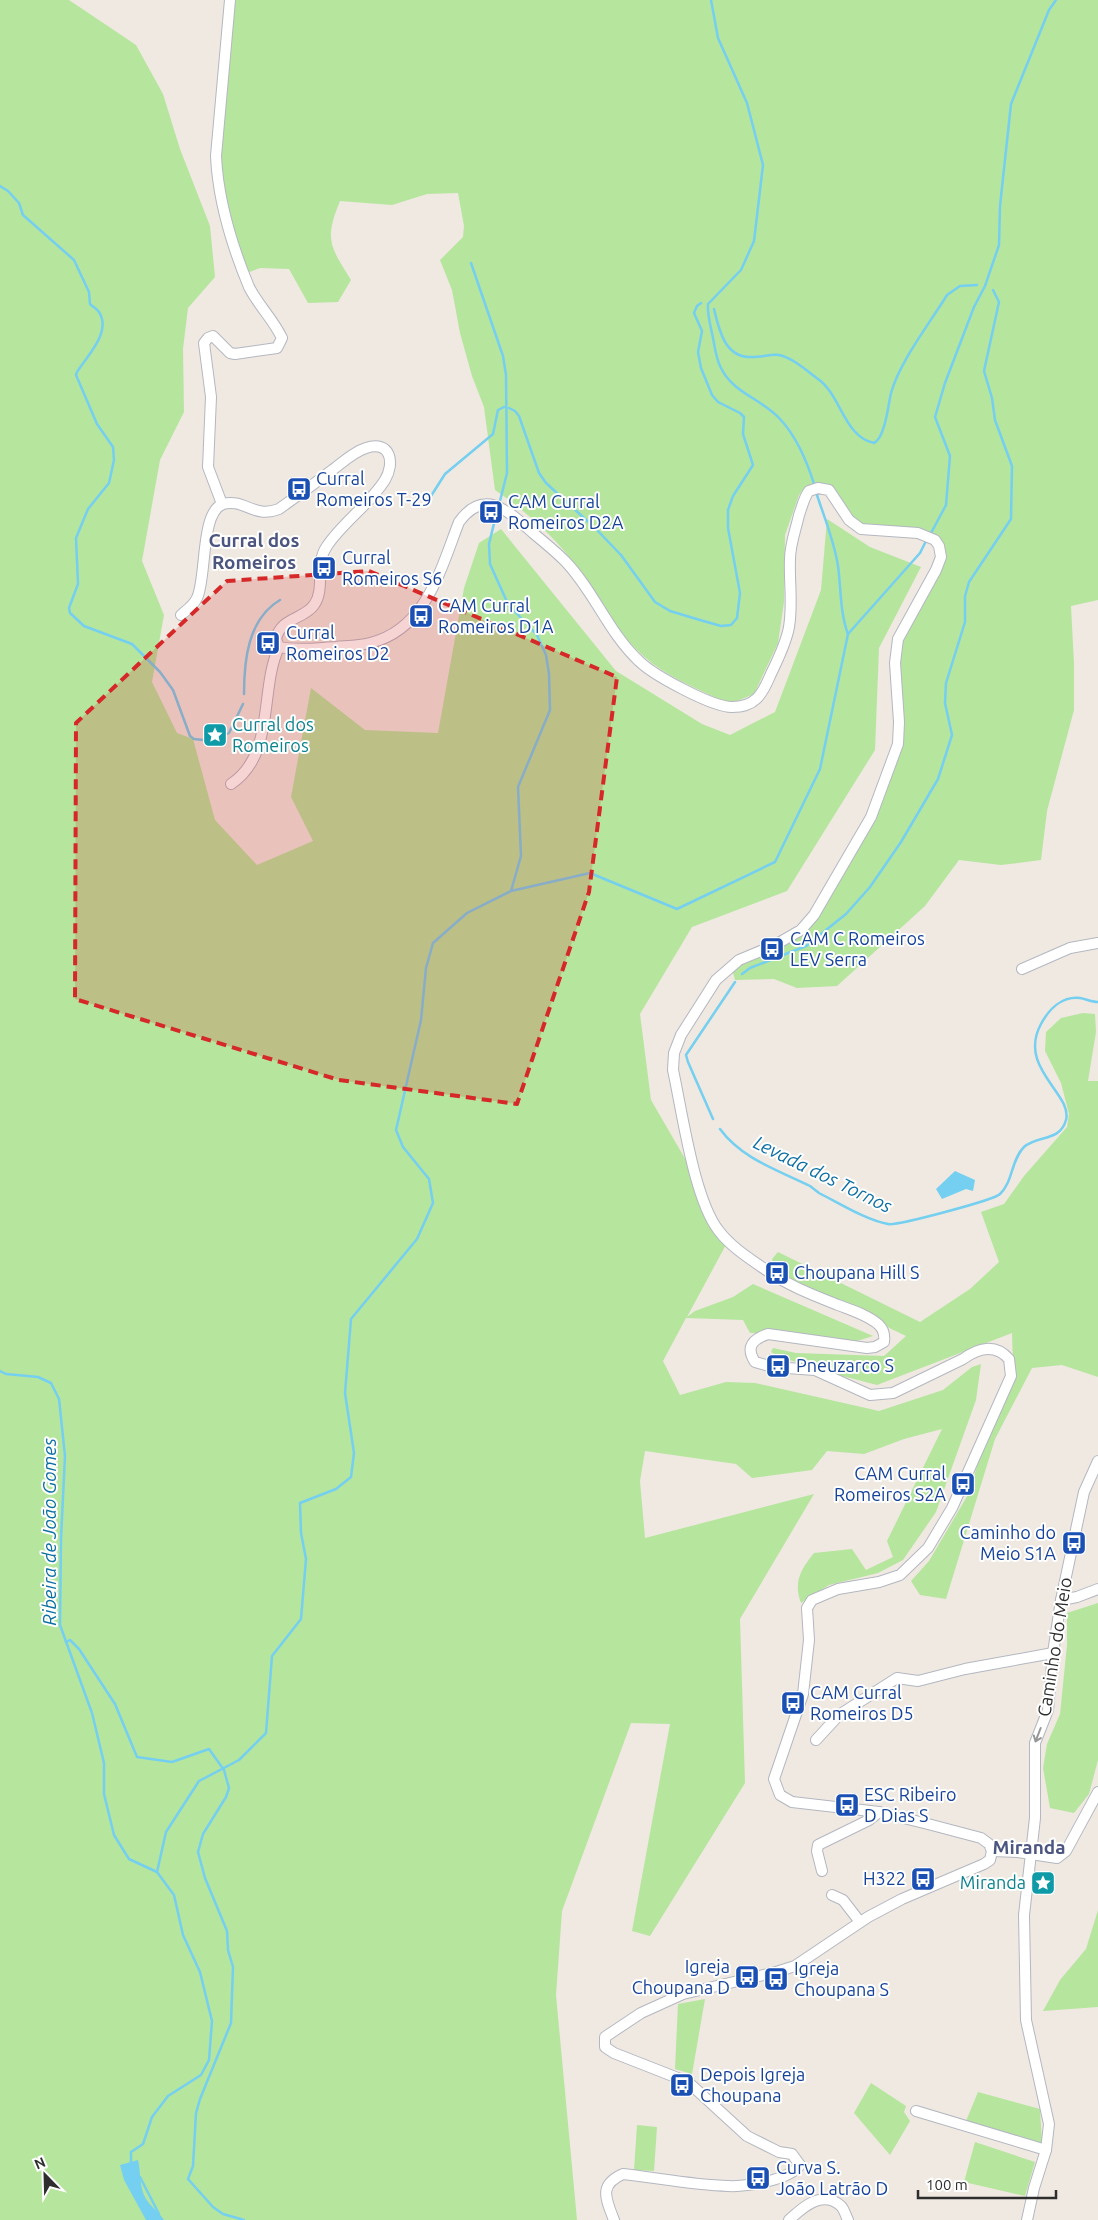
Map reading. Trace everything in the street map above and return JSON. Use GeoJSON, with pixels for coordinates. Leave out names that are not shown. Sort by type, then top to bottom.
{"type":"FeatureCollection","features":[{"type":"Feature","properties":{"kind":"street"},"geometry":{"type":"LineString","coordinates":[[222,504],[208,467],[211,397],[204,343],[213,336],[230,353],[235,354],[277,348],[282,338],[249,287],[222,205],[217,176],[216,156],[230,0]]}},
{"type":"Feature","properties":{"kind":"street"},"geometry":{"type":"LineString","coordinates":[[181,615],[197,598],[201,583],[209,520],[214,510],[222,504],[233,503],[256,511],[270,512],[287,503],[356,453],[375,446],[386,450],[389,454],[391,466],[388,474],[371,498],[327,546],[321,560],[319,592],[310,608],[281,626],[276,639],[279,647],[271,666],[263,735],[244,773],[230,784]]}},
{"type":"Feature","properties":{"kind":"street"},"geometry":{"type":"LineString","coordinates":[[279,647],[305,649],[370,643],[394,633],[414,616],[430,596],[459,522],[465,513],[481,505],[491,505],[502,508],[565,561],[617,636],[647,668],[662,679],[713,702],[732,707],[746,705],[759,698],[782,650],[789,628],[791,549],[807,493],[812,489],[825,488],[834,495],[850,520],[861,529],[918,533],[935,540],[939,546],[941,557],[898,638],[895,663],[899,722],[898,744],[871,817],[814,915],[801,930],[775,945],[739,960],[716,980],[681,1035],[674,1053],[673,1070],[690,1149],[708,1211],[718,1231],[767,1271],[810,1294],[866,1316],[880,1325],[885,1334],[884,1342],[875,1347],[867,1348],[768,1334],[754,1341],[751,1347],[751,1355],[755,1362],[773,1366],[816,1370],[870,1395],[881,1396],[893,1393],[963,1359],[972,1352],[986,1348],[997,1349],[1009,1359],[1011,1376],[952,1508],[928,1548],[900,1576],[879,1582],[838,1589],[812,1600],[807,1608],[809,1640],[803,1694],[774,1779],[780,1795],[792,1802],[879,1812],[981,1838],[989,1844],[992,1851],[990,1860],[984,1864],[902,1899],[860,1922],[795,1966],[683,1994],[641,2013],[604,2037],[605,2046],[614,2053],[688,2082],[747,2136],[779,2152],[792,2154],[800,2165],[796,2171],[777,2179],[730,2186],[624,2174],[611,2179],[607,2184],[606,2198],[614,2220]]}},
{"type":"Feature","properties":{"kind":"street"},"geometry":{"type":"LineString","coordinates":[[1022,969],[1070,948],[1098,943]]}},
{"type":"Feature","properties":{"kind":"street","name":"Caminho do Meio"},"geometry":{"type":"LineString","coordinates":[[1028,2220],[1034,2188],[1046,2150],[1049,2124],[1026,2020],[1024,1916],[1035,1818],[1035,1743],[1048,1710],[1053,1654],[1061,1600],[1084,1492],[1098,1461]]}},
{"type":"Feature","properties":{"kind":"street"},"geometry":{"type":"LineString","coordinates":[[1061,1600],[1077,1597],[1098,1589]]}},
{"type":"Feature","properties":{"kind":"street"},"geometry":{"type":"LineString","coordinates":[[816,1740],[839,1715],[897,1678],[918,1681],[965,1669],[1053,1654]]}},
{"type":"Feature","properties":{"kind":"street"},"geometry":{"type":"LineString","coordinates":[[992,1851],[1030,1854],[1052,1859],[1063,1855],[1098,1792]]}},
{"type":"Feature","properties":{"kind":"street"},"geometry":{"type":"LineString","coordinates":[[822,1871],[817,1851],[818,1845],[869,1820],[879,1812]]}},
{"type":"Feature","properties":{"kind":"street"},"geometry":{"type":"LineString","coordinates":[[832,1895],[843,1900],[860,1922]]}},
{"type":"Feature","properties":{"kind":"street"},"geometry":{"type":"LineString","coordinates":[[916,2111],[1046,2150]]}},
{"type":"Feature","properties":{"kind":"street"},"geometry":{"type":"LineString","coordinates":[[788,2220],[809,2203],[826,2199],[840,2206],[848,2220]]}},
{"type":"Feature","properties":{"kind":"highlighted area"},"geometry":{"type":"Polygon","coordinates":[[[369,571],[617,677],[589,892],[517,1104],[339,1080],[75,999],[76,723],[227,581],[369,571]]]}},
{"type":"Feature","properties":{"kind":"green space"},"geometry":{"type":"Polygon","coordinates":[[[0,0],[69,0],[136,45],[163,94],[180,149],[210,226],[215,277],[188,308],[183,349],[184,412],[160,460],[142,561],[164,615],[152,682],[177,733],[193,739],[215,820],[257,865],[313,841],[291,797],[311,688],[365,730],[438,733],[464,588],[479,543],[501,529],[616,671],[702,724],[730,735],[775,712],[821,590],[827,519],[870,547],[921,567],[879,648],[875,750],[787,891],[692,927],[640,1014],[651,1100],[698,1181],[728,1241],[687,1317],[695,1311],[733,1297],[753,1284],[873,1336],[854,1342],[789,1332],[750,1333],[743,1320],[686,1318],[663,1361],[680,1395],[726,1382],[755,1383],[879,1411],[943,1390],[972,1367],[981,1364],[976,1400],[936,1512],[903,1560],[878,1573],[829,1585],[801,1603],[798,1582],[802,1570],[814,1553],[852,1549],[866,1570],[893,1557],[887,1541],[942,1429],[904,1439],[864,1454],[827,1451],[812,1470],[752,1478],[736,1464],[645,1451],[640,1481],[645,1538],[814,1494],[740,1619],[745,1783],[650,1936],[632,1931],[670,1724],[631,1723],[562,1911],[556,1995],[577,2220],[0,2220],[0,0]]]}},
{"type":"Feature","properties":{"kind":"green space"},"geometry":{"type":"Polygon","coordinates":[[[231,0],[1098,0],[1098,600],[1071,606],[1074,710],[1047,811],[1041,860],[1001,865],[959,860],[925,906],[837,986],[797,988],[774,979],[735,980],[731,965],[801,930],[871,817],[898,744],[898,639],[941,557],[935,540],[861,529],[834,495],[809,488],[803,490],[799,495],[785,535],[784,602],[778,643],[754,694],[730,704],[658,668],[638,651],[618,628],[575,565],[558,544],[533,519],[495,490],[484,407],[472,376],[460,333],[452,290],[440,260],[463,237],[464,226],[458,193],[427,194],[392,205],[340,201],[332,225],[332,242],[338,259],[351,280],[338,302],[308,303],[289,269],[260,268],[247,273],[228,213],[217,149],[231,0]]]}},
{"type":"Feature","properties":{"kind":"green space"},"geometry":{"type":"Polygon","coordinates":[[[1083,1013],[1095,1014],[1096,1032],[1088,1081],[1098,1081],[1098,1377],[1062,1365],[1032,1368],[995,1439],[946,1599],[920,1595],[911,1581],[929,1561],[969,1493],[989,1426],[1013,1364],[1012,1333],[877,1385],[831,1373],[780,1357],[771,1352],[773,1348],[796,1353],[884,1356],[906,1336],[775,1273],[772,1259],[778,1252],[920,1322],[970,1289],[999,1262],[981,1212],[1004,1204],[1024,1176],[1067,1127],[1069,1114],[1061,1083],[1045,1051],[1046,1032],[1061,1018],[1083,1013]]]}},
{"type":"Feature","properties":{"kind":"green space"},"geometry":{"type":"Polygon","coordinates":[[[1098,1603],[1098,1760],[1089,1794],[1074,1813],[1050,1808],[1043,1768],[1047,1744],[1060,1714],[1067,1645],[1067,1613],[1098,1603]]]}},
{"type":"Feature","properties":{"kind":"green space"},"geometry":{"type":"Polygon","coordinates":[[[1098,1910],[1098,2007],[1043,2011],[1060,1980],[1086,1949],[1098,1910]]]}},
{"type":"Feature","properties":{"kind":"green space"},"geometry":{"type":"Polygon","coordinates":[[[705,1999],[692,2074],[675,2069],[678,2004],[705,1999]]]}},
{"type":"Feature","properties":{"kind":"green space"},"geometry":{"type":"Polygon","coordinates":[[[871,2083],[906,2106],[904,2112],[910,2121],[890,2155],[854,2113],[871,2083]]]}},
{"type":"Feature","properties":{"kind":"green space"},"geometry":{"type":"Polygon","coordinates":[[[978,2092],[1040,2109],[1042,2144],[966,2121],[978,2092]]]}},
{"type":"Feature","properties":{"kind":"green space"},"geometry":{"type":"Polygon","coordinates":[[[637,2125],[657,2127],[654,2171],[634,2170],[637,2125]]]}},
{"type":"Feature","properties":{"kind":"green space"},"geometry":{"type":"Polygon","coordinates":[[[975,2142],[1035,2162],[1025,2196],[964,2182],[975,2142]]]}},
{"type":"Feature","properties":{"kind":"water"},"geometry":{"type":"Polygon","coordinates":[[[955,1171],[975,1180],[973,1191],[966,1189],[942,1199],[936,1189],[955,1171]]]}},
{"type":"Feature","properties":{"kind":"water"},"geometry":{"type":"Polygon","coordinates":[[[138,2160],[144,2194],[148,2202],[164,2220],[146,2220],[124,2180],[120,2165],[138,2160]]]}},
{"type":"Feature","properties":{"kind":"waterway"},"geometry":{"type":"LineString","coordinates":[[711,0],[718,38],[747,103],[763,165],[754,241],[741,270],[708,304],[716,353],[726,377],[740,390],[773,412],[792,434],[809,469],[815,487]]}},
{"type":"Feature","properties":{"kind":"waterway"},"geometry":{"type":"LineString","coordinates":[[930,535],[946,505],[950,456],[935,417],[945,383],[974,307],[985,286],[999,245],[1000,206],[1011,104],[1049,10],[1056,0]]}},
{"type":"Feature","properties":{"kind":"waterway","name":"Levada dos Tornos"},"geometry":{"type":"LineString","coordinates":[[0,186],[8,191],[19,203],[23,215],[74,260],[89,292],[90,304],[98,311],[102,320],[102,328],[97,344],[76,375],[97,424],[113,447],[114,460],[109,483],[88,509],[76,538],[78,584],[69,608],[70,613],[84,626],[132,644],[160,672],[173,690],[190,736],[194,739],[213,741],[229,733],[243,704]]}},
{"type":"Feature","properties":{"kind":"waterway"},"geometry":{"type":"LineString","coordinates":[[471,263],[503,356],[506,375],[507,473],[499,505]]}},
{"type":"Feature","properties":{"kind":"waterway","name":"Levada dos Tornos"},"geometry":{"type":"LineString","coordinates":[[714,309],[721,334],[730,348],[743,356],[779,355],[795,362],[826,386],[856,433],[874,443],[881,435],[895,381],[908,355],[924,330],[947,295],[960,286],[977,285]]}},
{"type":"Feature","properties":{"kind":"waterway","name":"Levada dos Tornos"},"geometry":{"type":"LineString","coordinates":[[742,974],[750,968],[806,946],[846,914],[870,887],[901,842],[938,779],[952,735],[945,703],[946,683],[965,622],[965,596],[969,582],[1011,519],[1012,466],[995,420],[992,398],[984,371],[999,302],[993,290]]}},
{"type":"Feature","properties":{"kind":"waterway","name":"Levada dos Tornos"},"geometry":{"type":"LineString","coordinates":[[509,408],[519,416],[539,473],[546,483],[621,555],[655,602],[670,611],[721,626],[731,625],[737,618],[740,593],[728,528],[728,510],[733,496],[753,465],[743,434],[744,417],[718,402],[712,395],[701,368],[698,352],[702,331],[694,313],[697,306],[701,303]]}},
{"type":"Feature","properties":{"kind":"waterway","name":"Levada dos Tornos"},"geometry":{"type":"LineString","coordinates":[[431,496],[445,474],[493,434],[498,410],[504,407]]}},
{"type":"Feature","properties":{"kind":"waterway"},"geometry":{"type":"LineString","coordinates":[[816,492],[836,556],[842,609],[848,634]]}},
{"type":"Feature","properties":{"kind":"waterway"},"geometry":{"type":"LineString","coordinates":[[157,1872],[166,1832],[199,1781],[239,1760],[266,1733],[272,1656],[301,1619],[306,1559],[301,1533],[300,1503],[336,1489],[351,1477],[354,1453],[345,1393],[351,1319],[417,1239],[433,1203],[429,1179],[403,1147],[396,1130],[421,1020],[426,968],[433,943],[467,913],[511,891],[521,856],[518,787],[550,710],[549,674],[546,655],[537,635],[508,604],[490,564],[489,544],[497,511]]}},
{"type":"Feature","properties":{"kind":"waterway"},"geometry":{"type":"LineString","coordinates":[[511,891],[590,873],[677,909],[775,862],[820,769],[848,634],[920,553],[927,539]]}},
{"type":"Feature","properties":{"kind":"waterway","name":"Levada dos Tornos"},"geometry":{"type":"LineString","coordinates":[[244,694],[245,668],[250,641],[261,618],[269,608],[280,600]]}},
{"type":"Feature","properties":{"kind":"waterway","name":"Levada dos Tornos"},"geometry":{"type":"LineString","coordinates":[[713,1119],[686,1055],[735,982]]}},
{"type":"Feature","properties":{"kind":"waterway","name":"Levada dos Tornos"},"geometry":{"type":"LineString","coordinates":[[720,1129],[739,1148],[761,1163],[810,1186],[819,1193],[853,1211],[880,1222],[895,1224],[981,1202],[1000,1194],[1004,1189],[1017,1158],[1024,1147],[1029,1143],[1059,1132],[1066,1120],[1066,1110],[1062,1100],[1040,1067],[1036,1054],[1035,1040],[1041,1024],[1052,1009],[1067,999],[1080,998],[1098,1002]]}},
{"type":"Feature","properties":{"kind":"waterway","name":"Ribeira de João Gomes"},"geometry":{"type":"LineString","coordinates":[[0,1371],[6,1374],[38,1377],[51,1383],[59,1399],[65,1456],[61,1538],[60,1625],[92,1713],[104,1763],[104,1794],[114,1835],[129,1859],[157,1872],[174,1895],[183,1935],[200,1972],[212,2021],[209,2060],[201,2075],[168,2096],[152,2117],[143,2144],[131,2152],[131,2164]]}},
{"type":"Feature","properties":{"kind":"waterway"},"geometry":{"type":"LineString","coordinates":[[66,1642],[70,1640],[79,1649],[115,1704],[137,1757],[172,1762],[209,1749],[224,1770],[229,1788],[226,1797],[203,1834],[198,1852],[205,1878],[227,1931],[228,1950],[233,1967],[231,2023],[196,2113],[193,2166],[188,2179],[213,2207],[223,2214],[244,2220]]}},
{"type":"Feature","properties":{"kind":"waterway","name":"Ribeira de João Gomes"},"geometry":{"type":"LineString","coordinates":[[140,2177],[159,2214]]}},
{"type":"Feature","properties":{"kind":"place","name":"Curral Romeiros T-29"},"geometry":{"type":"Point","coordinates":[299,489]}},
{"type":"Feature","properties":{"kind":"place","name":"CAM Curral Romeiros D2A"},"geometry":{"type":"Point","coordinates":[491,512]}},
{"type":"Feature","properties":{"kind":"place","name":"Curral Romeiros S6"},"geometry":{"type":"Point","coordinates":[324,568]}},
{"type":"Feature","properties":{"kind":"place","name":"CAM Curral Romeiros D1A"},"geometry":{"type":"Point","coordinates":[421,616]}},
{"type":"Feature","properties":{"kind":"place","name":"Curral Romeiros D2"},"geometry":{"type":"Point","coordinates":[268,643]}},
{"type":"Feature","properties":{"kind":"place","name":"Curral dos Romeiros"},"geometry":{"type":"Point","coordinates":[215,735]}},
{"type":"Feature","properties":{"kind":"place","name":"CAM C Romeiros LEV Serra"},"geometry":{"type":"Point","coordinates":[772,949]}},
{"type":"Feature","properties":{"kind":"place","name":"Choupana Hill S"},"geometry":{"type":"Point","coordinates":[777,1273]}},
{"type":"Feature","properties":{"kind":"place","name":"Pneuzarco S"},"geometry":{"type":"Point","coordinates":[778,1366]}},
{"type":"Feature","properties":{"kind":"place","name":"CAM Curral Romeiros S2A"},"geometry":{"type":"Point","coordinates":[963,1484]}},
{"type":"Feature","properties":{"kind":"place","name":"Caminho do Meio S1A"},"geometry":{"type":"Point","coordinates":[1074,1543]}},
{"type":"Feature","properties":{"kind":"place","name":"CAM Curral Romeiros D5"},"geometry":{"type":"Point","coordinates":[793,1703]}},
{"type":"Feature","properties":{"kind":"place","name":"ESC Ribeiro D Dias S"},"geometry":{"type":"Point","coordinates":[847,1805]}},
{"type":"Feature","properties":{"kind":"place","name":"H322"},"geometry":{"type":"Point","coordinates":[923,1879]}},
{"type":"Feature","properties":{"kind":"place","name":"Miranda"},"geometry":{"type":"Point","coordinates":[1043,1883]}},
{"type":"Feature","properties":{"kind":"place","name":"Igreja Choupana D"},"geometry":{"type":"Point","coordinates":[747,1977]}},
{"type":"Feature","properties":{"kind":"place","name":"Igreja Choupana S"},"geometry":{"type":"Point","coordinates":[776,1979]}},
{"type":"Feature","properties":{"kind":"place","name":"Depois Igreja Choupana"},"geometry":{"type":"Point","coordinates":[682,2085]}},
{"type":"Feature","properties":{"kind":"place","name":"Curva S. João Latrão D"},"geometry":{"type":"Point","coordinates":[758,2178]}},
{"type":"Feature","properties":{"kind":"district","name":"Curral dos Romeiros"},"geometry":{"type":"Point","coordinates":[254,551]}},
{"type":"Feature","properties":{"kind":"district","name":"Miranda"},"geometry":{"type":"Point","coordinates":[1029,1847]}}]}
